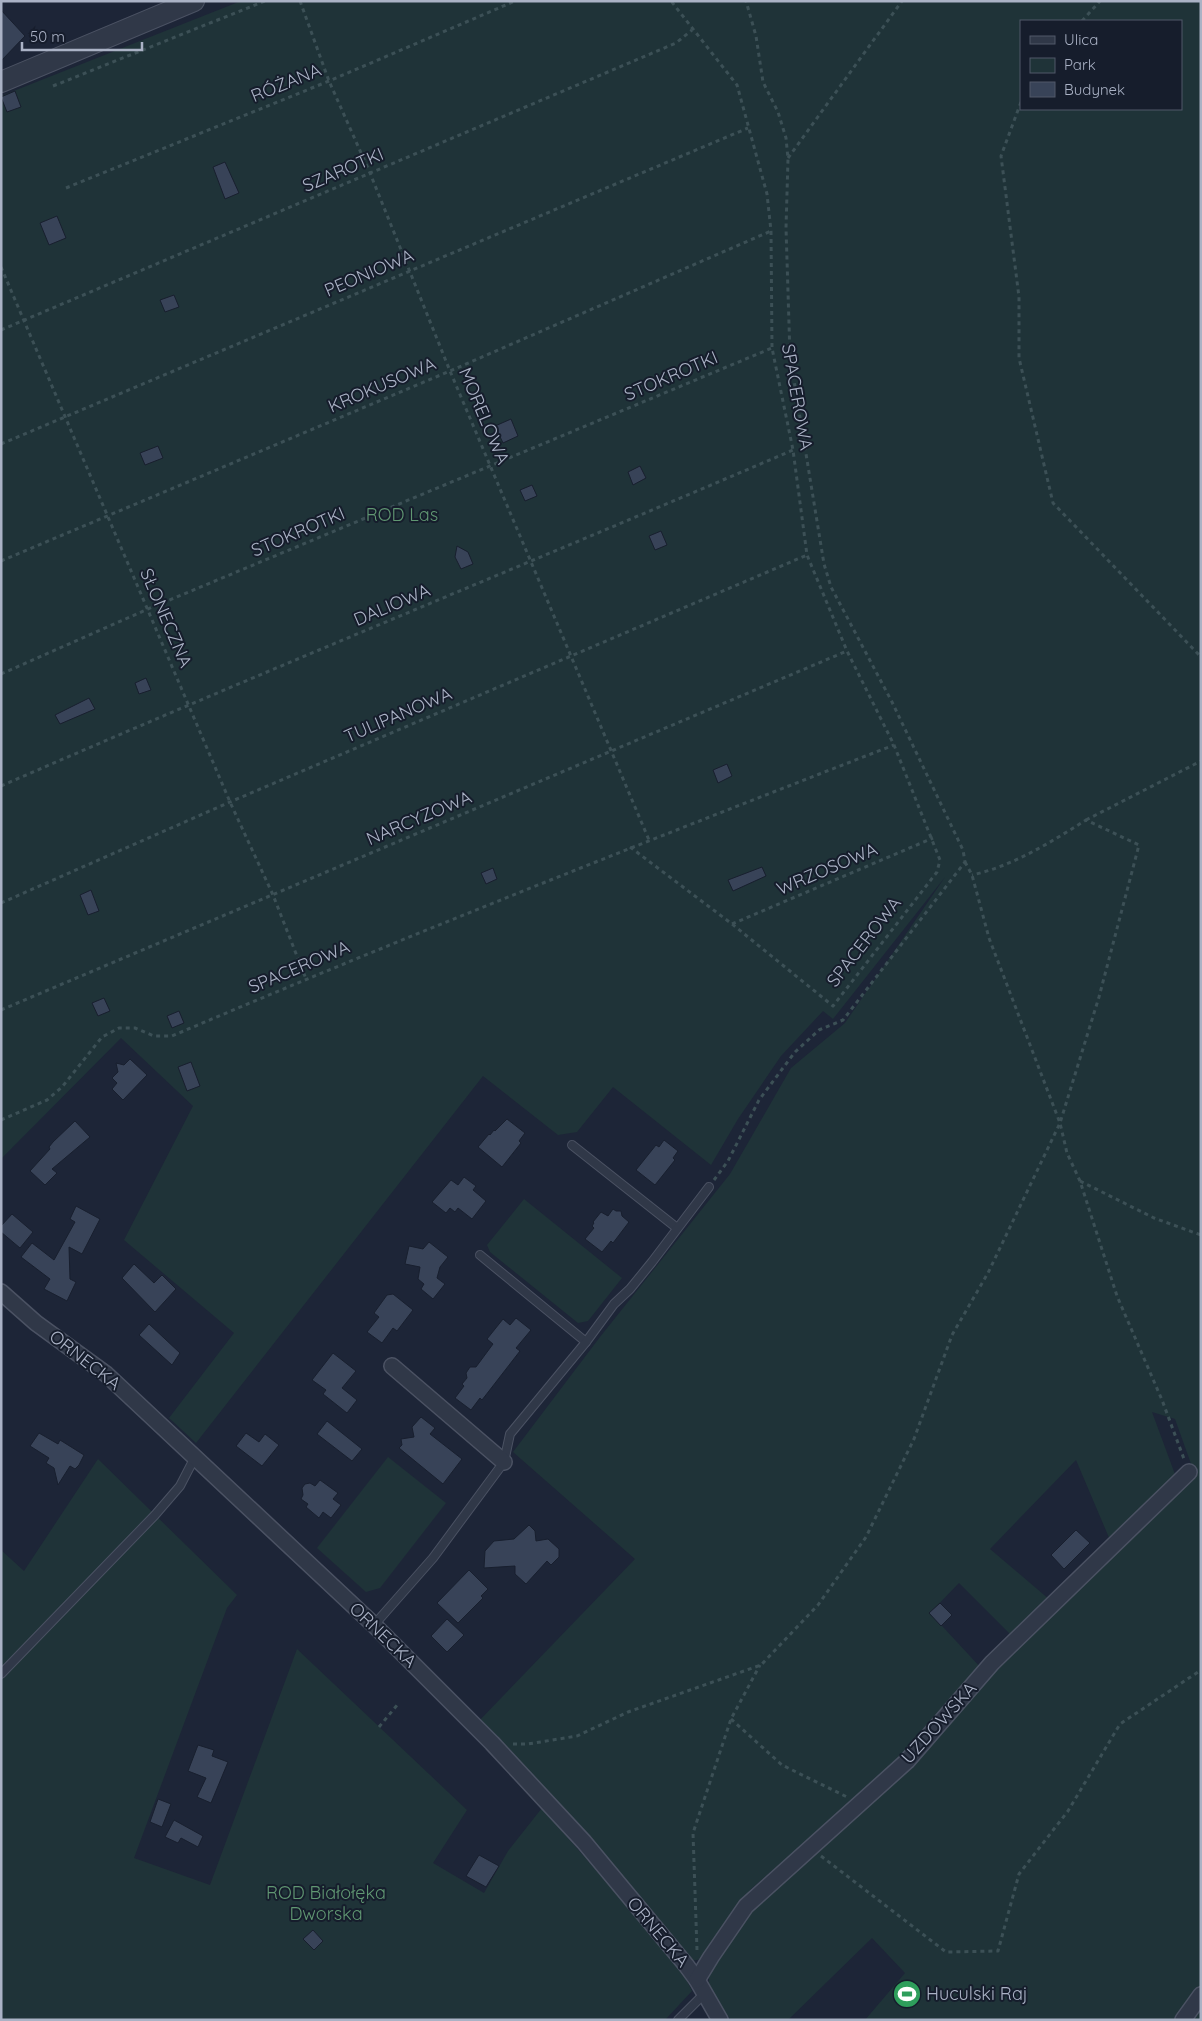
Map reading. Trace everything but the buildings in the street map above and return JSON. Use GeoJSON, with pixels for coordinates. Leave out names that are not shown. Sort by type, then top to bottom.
{"type":"FeatureCollection","features":[{"type":"Feature","properties":{"kind":"street"},"geometry":{"type":"LineString","coordinates":[[1,82],[194,1]]}},
{"type":"Feature","properties":{"kind":"street","name":"ORNECKA"},"geometry":{"type":"LineString","coordinates":[[1,1292],[36,1323],[106,1374],[374,1626],[492,1743],[584,1842],[701,1987],[720,2020]]}},
{"type":"Feature","properties":{"kind":"street"},"geometry":{"type":"LineString","coordinates":[[392,1366],[504,1462]]}},
{"type":"Feature","properties":{"kind":"street","name":"UZDOWSKA"},"geometry":{"type":"LineString","coordinates":[[701,1987],[711,1957],[746,1906],[907,1761],[992,1663],[1189,1472]]}},
{"type":"Feature","properties":{"kind":"street"},"geometry":{"type":"LineString","coordinates":[[1183,2020],[1201,1995]]}},
{"type":"Feature","properties":{"kind":"lane"},"geometry":{"type":"LineString","coordinates":[[572,1145],[677,1228]]}},
{"type":"Feature","properties":{"kind":"lane"},"geometry":{"type":"LineString","coordinates":[[374,1626],[433,1558],[504,1462],[510,1434],[586,1342],[614,1304],[630,1289],[709,1187]]}},
{"type":"Feature","properties":{"kind":"lane"},"geometry":{"type":"LineString","coordinates":[[480,1255],[586,1342]]}},
{"type":"Feature","properties":{"kind":"lane"},"geometry":{"type":"LineString","coordinates":[[1,1674],[155,1515],[180,1486],[195,1457]]}},
{"type":"Feature","properties":{"kind":"lane"},"geometry":{"type":"LineString","coordinates":[[678,2020],[701,1987]]}},
{"type":"Feature","properties":{"kind":"path"},"geometry":{"type":"LineString","coordinates":[[53,86],[266,1]]}},
{"type":"Feature","properties":{"kind":"path","name":"MORELOWA"},"geometry":{"type":"LineString","coordinates":[[300,1],[329,81],[370,173],[450,371],[649,840]]}},
{"type":"Feature","properties":{"kind":"path","name":"RÓŻANA"},"geometry":{"type":"LineString","coordinates":[[66,188],[329,81],[515,1]]}},
{"type":"Feature","properties":{"kind":"path","name":"SPACEROWA"},"geometry":{"type":"LineString","coordinates":[[630,847],[732,924],[832,1006],[936,872],[940,860],[894,745],[847,651],[807,554],[793,450],[772,348],[771,231],[767,194],[737,85],[671,1]]}},
{"type":"Feature","properties":{"kind":"path"},"geometry":{"type":"LineString","coordinates":[[746,1],[756,36],[763,82],[778,112],[786,138],[788,159],[786,228],[790,356],[824,564],[831,587],[892,702],[963,850],[965,862],[972,875],[989,938],[1060,1124],[1067,1153],[1080,1181],[1116,1296],[1162,1400],[1189,1472]]}},
{"type":"Feature","properties":{"kind":"path"},"geometry":{"type":"LineString","coordinates":[[788,159],[902,1]]}},
{"type":"Feature","properties":{"kind":"path"},"geometry":{"type":"LineString","coordinates":[[1083,20],[1100,1]]}},
{"type":"Feature","properties":{"kind":"path","name":"SZAROTKI"},"geometry":{"type":"LineString","coordinates":[[1,330],[676,43],[692,30]]}},
{"type":"Feature","properties":{"kind":"path"},"geometry":{"type":"LineString","coordinates":[[1020,105],[1001,156],[1019,297],[1020,358],[1053,503],[1201,657]]}},
{"type":"Feature","properties":{"kind":"path","name":"PEONIOWA"},"geometry":{"type":"LineString","coordinates":[[1,444],[748,128]]}},
{"type":"Feature","properties":{"kind":"path","name":"KROKUSOWA"},"geometry":{"type":"LineString","coordinates":[[1,561],[450,371],[771,231]]}},
{"type":"Feature","properties":{"kind":"path","name":"SŁONECZNA"},"geometry":{"type":"LineString","coordinates":[[1,267],[230,802],[273,895],[306,979]]}},
{"type":"Feature","properties":{"kind":"path","name":"STOKROTKI"},"geometry":{"type":"LineString","coordinates":[[1,674],[148,609],[772,348]]}},
{"type":"Feature","properties":{"kind":"path","name":"DALIOWA"},"geometry":{"type":"LineString","coordinates":[[1,786],[188,704],[532,562],[793,450]]}},
{"type":"Feature","properties":{"kind":"path","name":"TULIPANOWA"},"geometry":{"type":"LineString","coordinates":[[1,903],[230,802],[807,554]]}},
{"type":"Feature","properties":{"kind":"path","name":"NARCYZOWA"},"geometry":{"type":"LineString","coordinates":[[1,1010],[847,651]]}},
{"type":"Feature","properties":{"kind":"path","name":"SPACEROWA"},"geometry":{"type":"LineString","coordinates":[[1,1120],[47,1100],[62,1087],[102,1037],[120,1028],[135,1028],[154,1036],[172,1036],[306,979],[630,847],[894,745]]}},
{"type":"Feature","properties":{"kind":"path"},"geometry":{"type":"LineString","coordinates":[[972,875],[986,872],[1049,843],[1086,820],[1201,761]]}},
{"type":"Feature","properties":{"kind":"path"},"geometry":{"type":"LineString","coordinates":[[696,1951],[693,1833],[731,1719],[760,1665],[818,1605],[866,1537],[914,1439],[952,1335],[988,1273],[1060,1124],[1099,997],[1139,845],[1086,820]]}},
{"type":"Feature","properties":{"kind":"path","name":"WRZOSOWA"},"geometry":{"type":"LineString","coordinates":[[732,924],[932,838]]}},
{"type":"Feature","properties":{"kind":"path"},"geometry":{"type":"LineString","coordinates":[[709,1187],[728,1161],[758,1100],[795,1052],[819,1030],[843,1020],[965,862]]}},
{"type":"Feature","properties":{"kind":"path"},"geometry":{"type":"LineString","coordinates":[[1080,1181],[1154,1218],[1201,1235]]}},
{"type":"Feature","properties":{"kind":"path"},"geometry":{"type":"LineString","coordinates":[[492,1743],[528,1744],[577,1736],[628,1712],[760,1665]]}},
{"type":"Feature","properties":{"kind":"path"},"geometry":{"type":"LineString","coordinates":[[810,1847],[946,1952],[998,1951],[1019,1874],[1068,1811],[1120,1724],[1201,1670]]}},
{"type":"Feature","properties":{"kind":"path"},"geometry":{"type":"LineString","coordinates":[[379,1727],[398,1704]]}},
{"type":"Feature","properties":{"kind":"path"},"geometry":{"type":"LineString","coordinates":[[731,1719],[782,1765],[859,1803]]}},
{"type":"Feature","properties":{"kind":"green space","name":"ROD Las"},"geometry":{"type":"Polygon","coordinates":[[[241,1],[1201,1],[1201,2020],[865,2020],[905,1973],[872,1938],[788,2020],[731,2020],[709,1990],[709,1968],[737,1927],[987,1674],[1195,1475],[1175,1419],[1152,1412],[1176,1477],[1110,1540],[1076,1460],[990,1549],[1050,1600],[1012,1636],[959,1583],[930,1613],[982,1669],[902,1758],[751,1889],[702,1959],[691,1961],[478,1722],[635,1559],[513,1452],[600,1337],[730,1174],[791,1068],[845,1023],[945,877],[833,1019],[823,1011],[781,1056],[738,1119],[711,1165],[613,1087],[577,1132],[558,1135],[483,1076],[196,1443],[169,1418],[234,1333],[124,1240],[193,1106],[121,1038],[1,1159],[1,96],[241,1]]]}},
{"type":"Feature","properties":{"kind":"green space"},"geometry":{"type":"Polygon","coordinates":[[[524,1199],[622,1278],[588,1321],[578,1323],[490,1252],[487,1245],[524,1199]]]}},
{"type":"Feature","properties":{"kind":"green space"},"geometry":{"type":"Polygon","coordinates":[[[388,1457],[446,1503],[380,1588],[366,1592],[317,1548],[388,1457]]]}},
{"type":"Feature","properties":{"kind":"green space","name":"ROD Białołęka Dworska"},"geometry":{"type":"Polygon","coordinates":[[[98,1459],[237,1595],[227,1608],[134,1858],[210,1885],[297,1649],[467,1810],[433,1863],[484,1893],[508,1851],[542,1808],[680,1967],[692,1991],[665,2020],[1,2020],[1,1550],[24,1571],[98,1459]]]}},
{"type":"Feature","properties":{"kind":"place","name":"Huculski Raj"},"geometry":{"type":"Point","coordinates":[907,1994]}}]}
